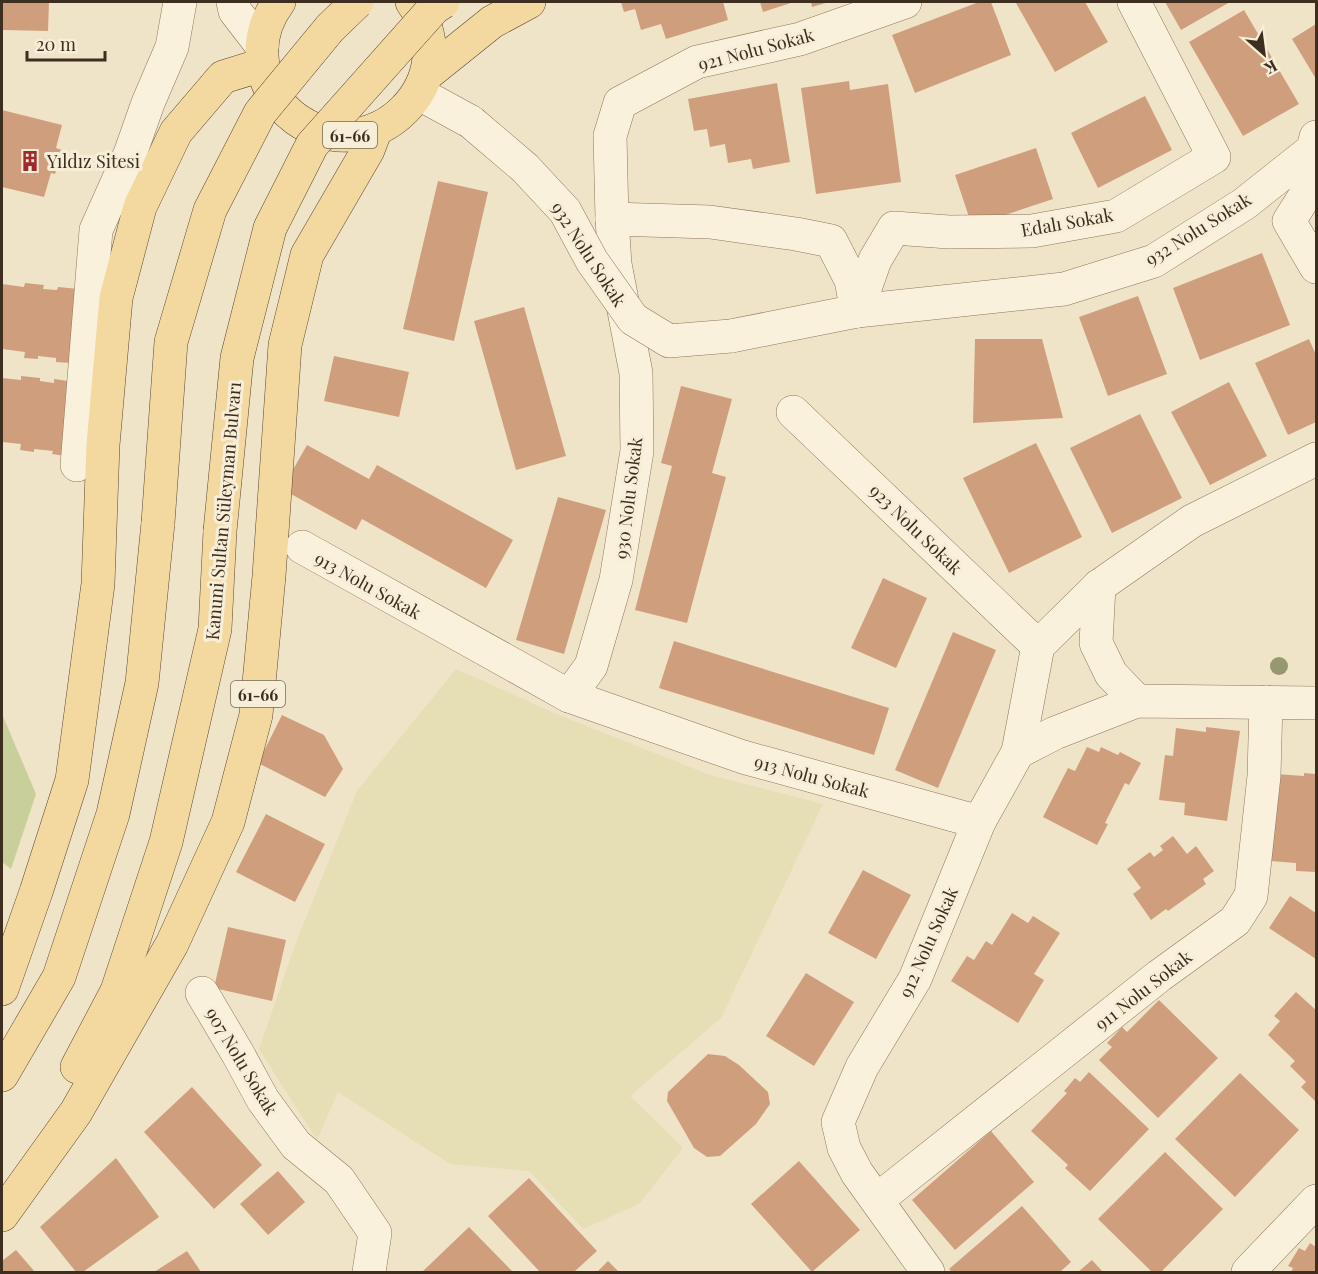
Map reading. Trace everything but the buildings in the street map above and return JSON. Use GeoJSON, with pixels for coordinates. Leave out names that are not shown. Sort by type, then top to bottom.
{"type":"FeatureCollection","features":[{"type":"Feature","properties":{"kind":"main road"},"geometry":{"type":"LineString","coordinates":[[2,989],[72,780],[98,584],[103,445],[116,298],[140,207],[176,132],[223,78],[262,55],[265,28],[279,2]]}},
{"type":"Feature","properties":{"kind":"main road"},"geometry":{"type":"LineString","coordinates":[[2,1075],[59,977],[113,814],[142,683],[158,523],[171,342],[210,210],[260,113],[330,28],[357,2]]}},
{"type":"Feature","properties":{"kind":"main road"},"geometry":{"type":"LineString","coordinates":[[412,2],[423,20],[428,38],[429,57],[422,84]]}},
{"type":"Feature","properties":{"kind":"main road","name":"Kanuni Sultan Süleyman Bulvarı"},"geometry":{"type":"LineString","coordinates":[[2,1184],[44,1131],[117,991],[166,842],[215,629],[220,531],[237,358],[270,228],[312,145],[434,8],[443,2]]}},
{"type":"Feature","properties":{"kind":"main road","name":"61-66"},"geometry":{"type":"LineString","coordinates":[[262,55],[267,83],[276,99],[289,114],[321,132],[340,135],[358,134],[376,129],[393,120],[407,108],[422,84],[492,22],[529,2]]}},
{"type":"Feature","properties":{"kind":"main road","name":"61-66"},"geometry":{"type":"LineString","coordinates":[[2,1215],[82,1103],[172,944],[228,822],[256,715],[285,345],[307,255],[368,150],[376,129]]}},
{"type":"Feature","properties":{"kind":"street"},"geometry":{"type":"LineString","coordinates":[[77,465],[96,230],[130,154],[148,103],[172,47],[180,2]]}},
{"type":"Feature","properties":{"kind":"street"},"geometry":{"type":"LineString","coordinates":[[233,2],[235,11],[262,55]]}},
{"type":"Feature","properties":{"kind":"street","name":"921 Nolu Sokak"},"geometry":{"type":"LineString","coordinates":[[612,219],[610,136],[620,102],[697,62],[800,39],[905,2]]}},
{"type":"Feature","properties":{"kind":"street","name":"Edalı Sokak"},"geometry":{"type":"LineString","coordinates":[[857,311],[875,260],[894,228],[949,232],[1032,231],[1116,216],[1214,157],[1134,2]]}},
{"type":"Feature","properties":{"kind":"street","name":"932 Nolu Sokak"},"geometry":{"type":"LineString","coordinates":[[422,84],[525,168],[565,211],[592,261],[633,319],[669,341],[731,336],[857,311],[1064,289],[1154,261],[1244,204],[1315,144]]}},
{"type":"Feature","properties":{"kind":"street"},"geometry":{"type":"LineString","coordinates":[[1315,144],[1313,183],[1289,221],[1317,267]]}},
{"type":"Feature","properties":{"kind":"street"},"geometry":{"type":"LineString","coordinates":[[612,219],[710,222],[831,241],[852,280],[857,311]]}},
{"type":"Feature","properties":{"kind":"street","name":"930 Nolu Sokak"},"geometry":{"type":"LineString","coordinates":[[569,696],[591,666],[616,580],[637,451],[636,373],[615,264],[612,219]]}},
{"type":"Feature","properties":{"kind":"street","name":"923 Nolu Sokak"},"geometry":{"type":"LineString","coordinates":[[793,412],[1038,646]]}},
{"type":"Feature","properties":{"kind":"street"},"geometry":{"type":"LineString","coordinates":[[979,822],[1018,752],[1038,646],[1099,586],[1192,521],[1317,459]]}},
{"type":"Feature","properties":{"kind":"street","name":"913 Nolu Sokak"},"geometry":{"type":"LineString","coordinates":[[302,548],[569,696],[743,757],[979,822]]}},
{"type":"Feature","properties":{"kind":"street"},"geometry":{"type":"LineString","coordinates":[[1099,586],[1096,643],[1111,674],[1137,700]]}},
{"type":"Feature","properties":{"kind":"street"},"geometry":{"type":"LineString","coordinates":[[1018,752],[1066,728],[1137,700],[1317,703]]}},
{"type":"Feature","properties":{"kind":"street","name":"911 Nolu Sokak"},"geometry":{"type":"LineString","coordinates":[[877,1200],[1160,976],[1235,921],[1251,896],[1264,776],[1266,702]]}},
{"type":"Feature","properties":{"kind":"street","name":"912 Nolu Sokak"},"geometry":{"type":"LineString","coordinates":[[877,1200],[844,1148],[838,1122],[862,1067],[915,979],[979,822]]}},
{"type":"Feature","properties":{"kind":"street","name":"907 Nolu Sokak"},"geometry":{"type":"LineString","coordinates":[[202,993],[263,1101],[296,1144],[339,1180],[375,1233],[369,1272]]}},
{"type":"Feature","properties":{"kind":"street"},"geometry":{"type":"LineString","coordinates":[[877,1200],[928,1272]]}},
{"type":"Feature","properties":{"kind":"street"},"geometry":{"type":"LineString","coordinates":[[1248,1272],[1317,1201]]}},
{"type":"Feature","properties":{"kind":"shaded area"},"geometry":{"type":"Polygon","coordinates":[[[456,669],[559,715],[710,775],[823,804],[721,1018],[630,1096],[683,1148],[639,1204],[583,1229],[529,1171],[450,1164],[338,1092],[317,1140],[259,1049],[295,945],[357,791],[456,669]]]}},
{"type":"Feature","properties":{"kind":"green space"},"geometry":{"type":"Polygon","coordinates":[[[2,714],[36,794],[11,869],[2,862],[2,714]]]}},
{"type":"Feature","properties":{"kind":"place","name":"Yıldız Sitesi"},"geometry":{"type":"Point","coordinates":[30,161]}}]}
